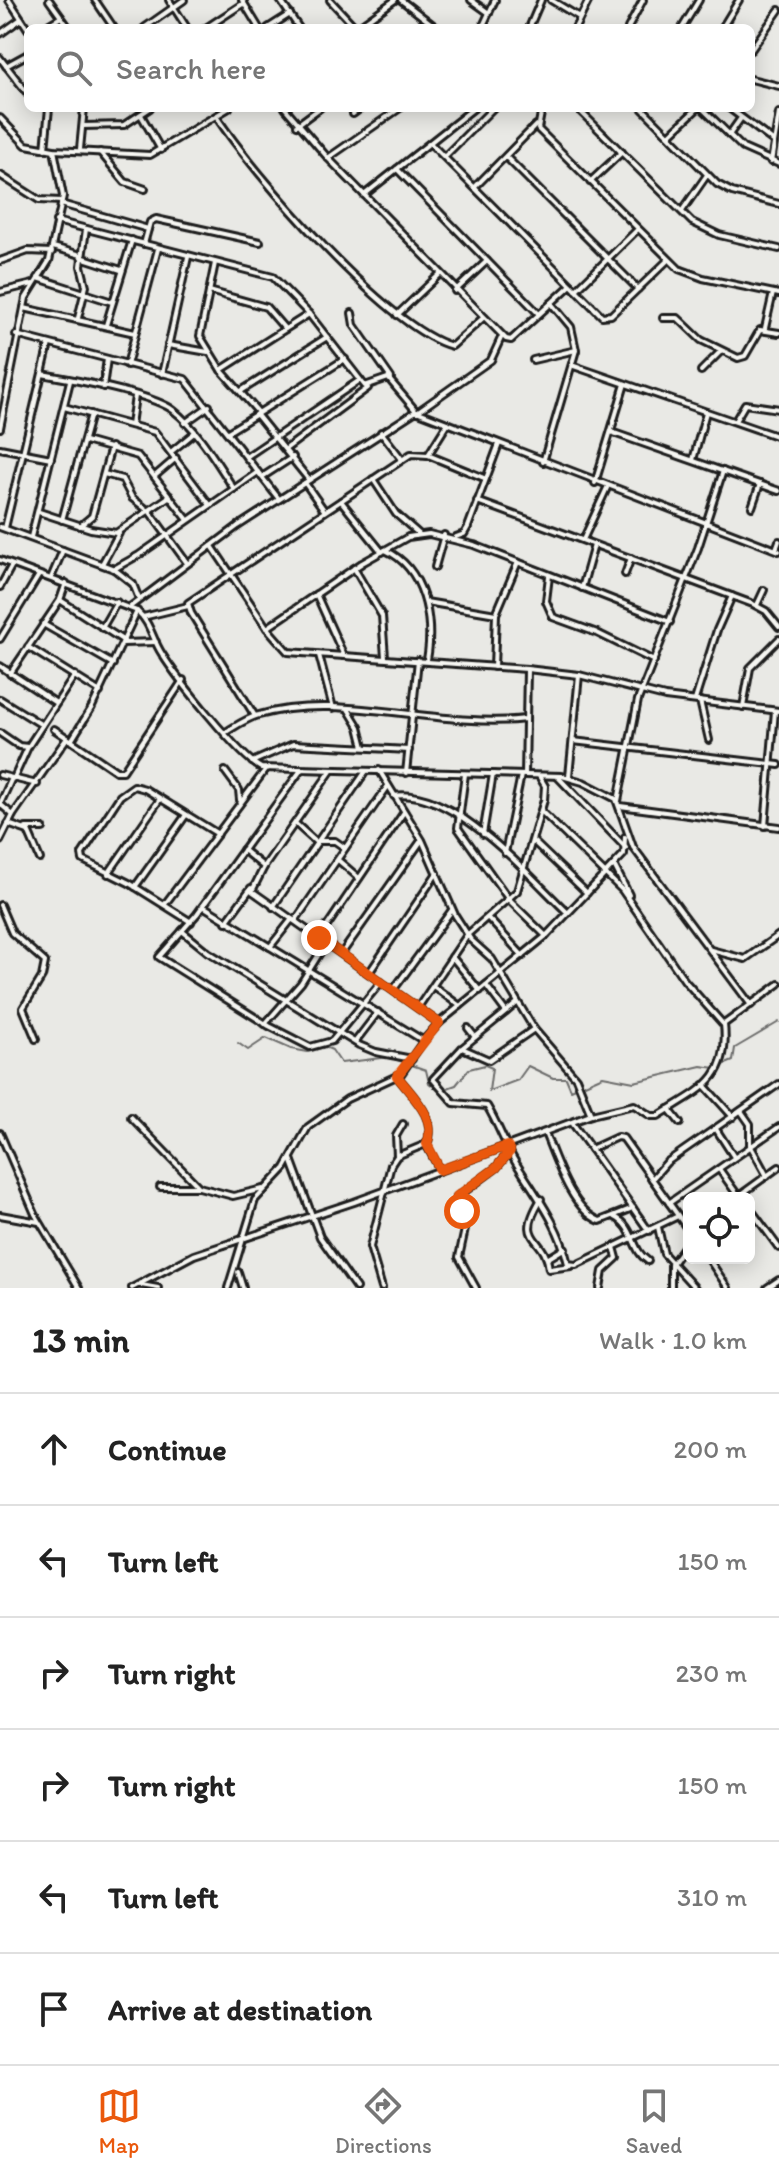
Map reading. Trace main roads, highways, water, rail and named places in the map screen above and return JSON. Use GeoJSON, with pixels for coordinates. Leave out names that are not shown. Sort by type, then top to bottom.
{"type":"FeatureCollection","features":[{"type":"Feature","properties":{"kind":"waterway"},"geometry":{"type":"LineString","coordinates":[[238,1043],[248,1050],[266,1038],[291,1049],[308,1052],[325,1047],[332,1050],[341,1063],[389,1057],[426,1070],[429,1083],[439,1091],[456,1085],[469,1069],[485,1065],[492,1068],[489,1091],[518,1080],[528,1066],[553,1078],[566,1078],[571,1090],[603,1076],[634,1082],[701,1066],[716,1068],[733,1061],[735,1048],[779,1022]]}}]}
